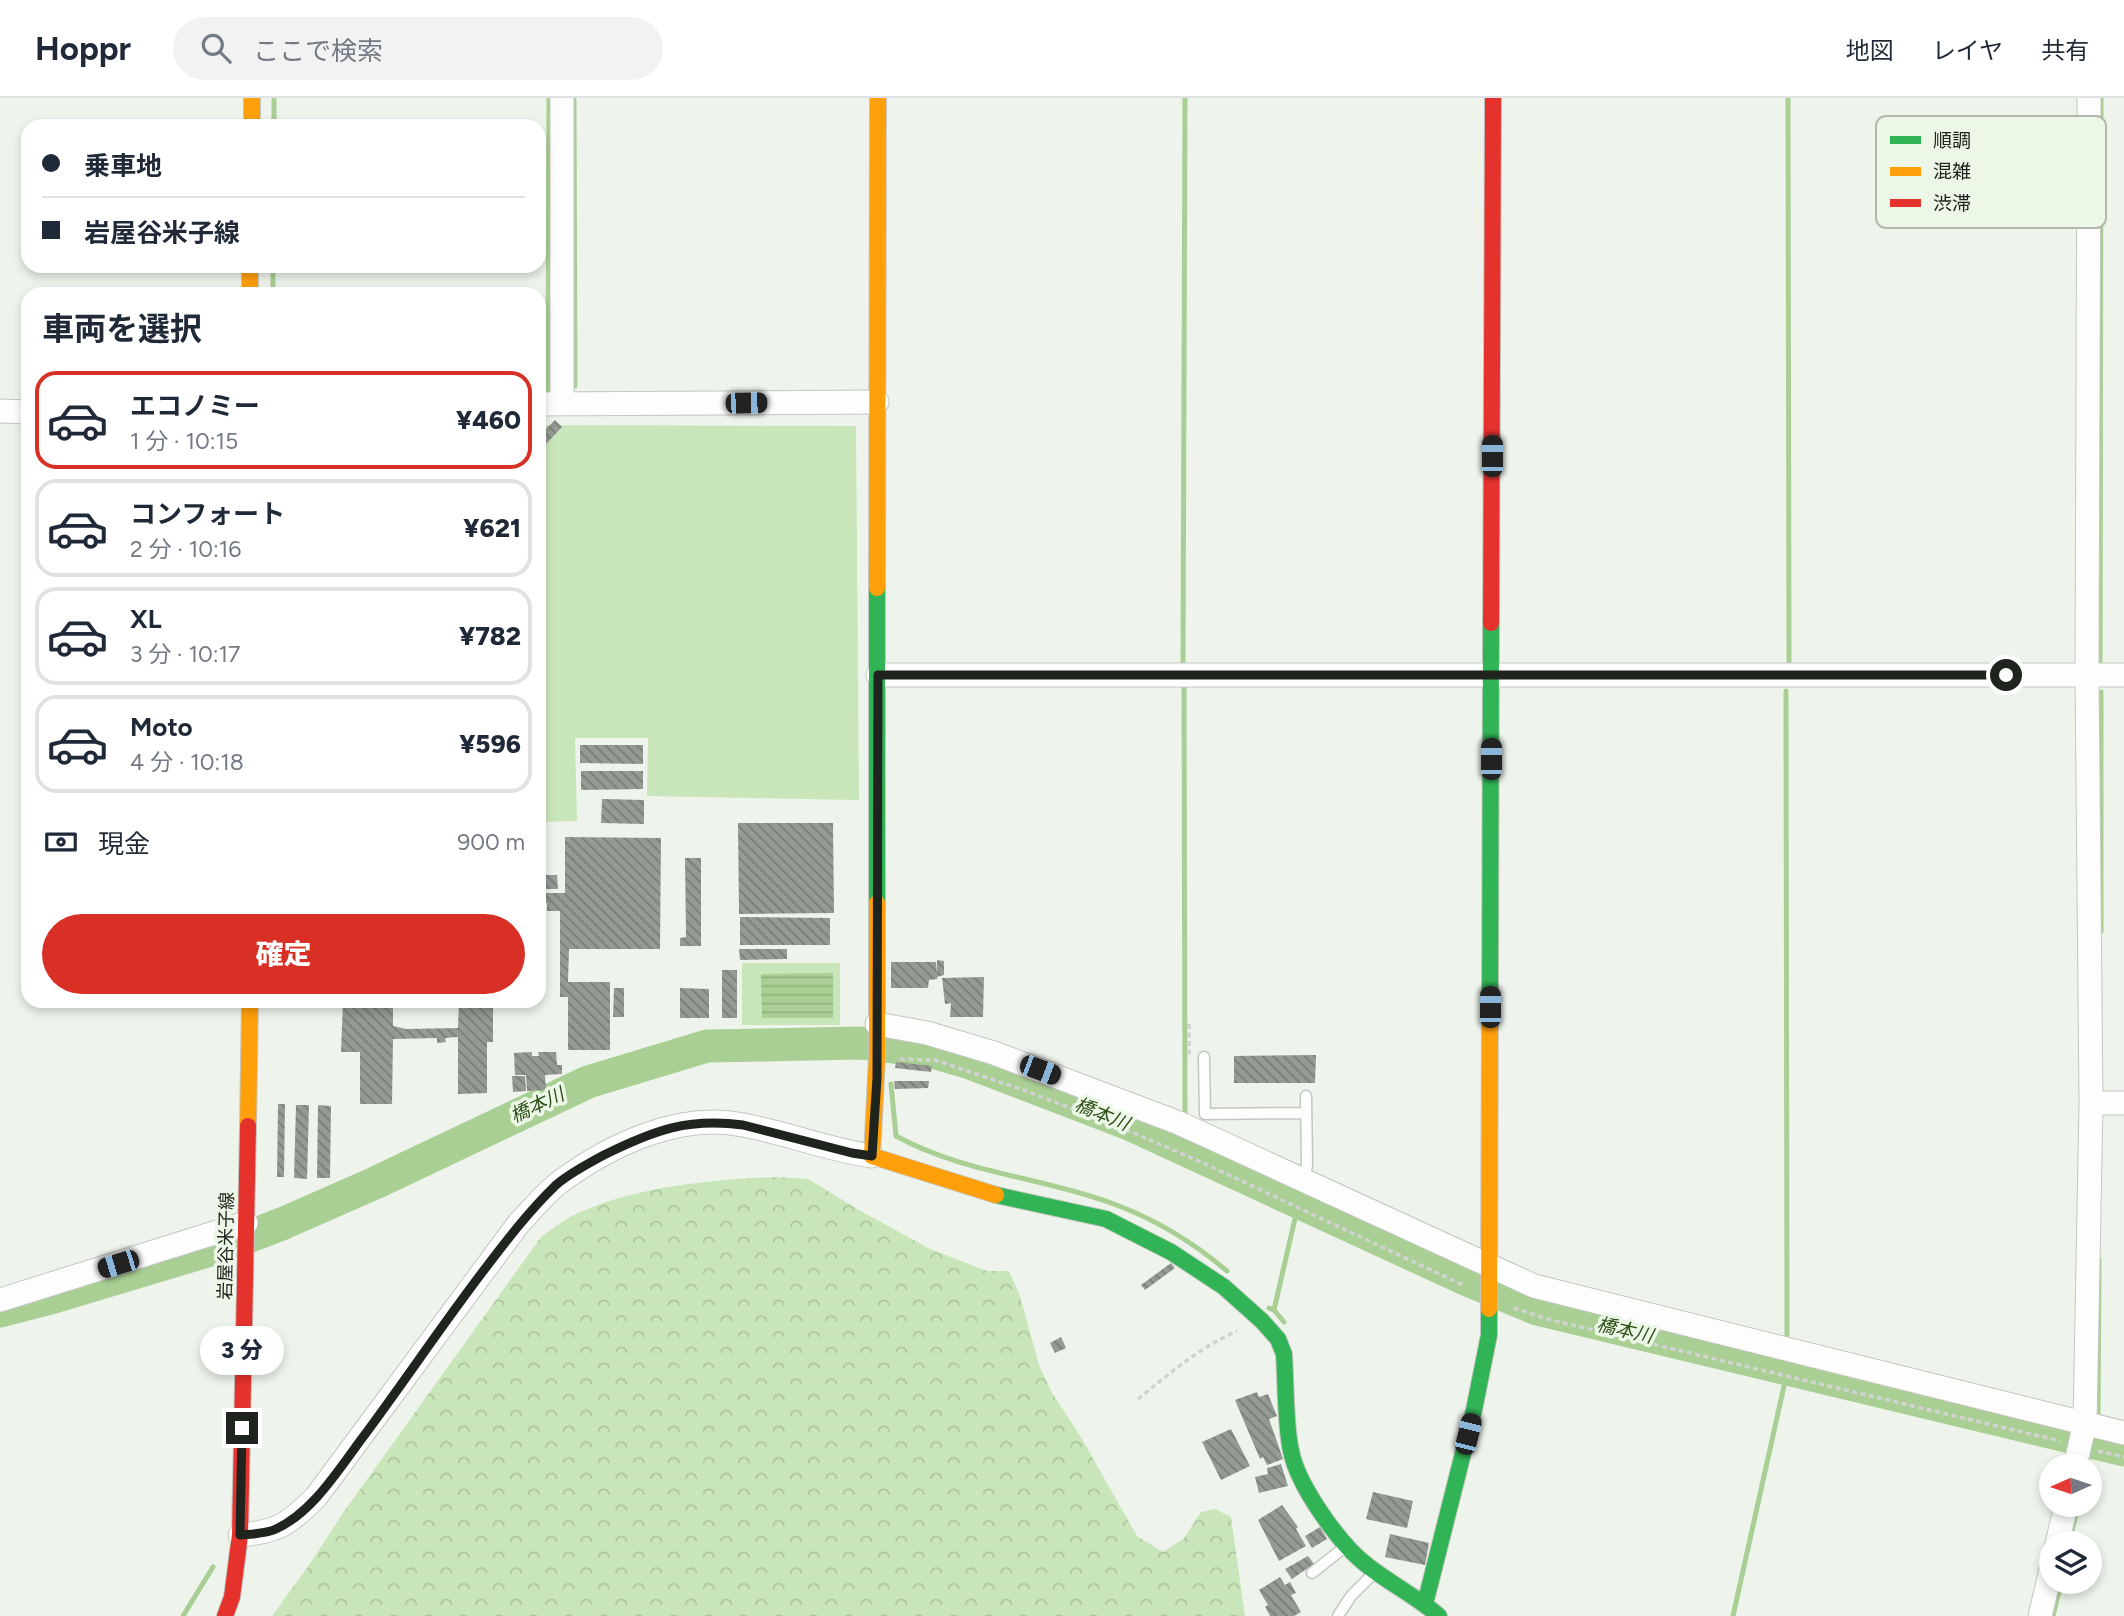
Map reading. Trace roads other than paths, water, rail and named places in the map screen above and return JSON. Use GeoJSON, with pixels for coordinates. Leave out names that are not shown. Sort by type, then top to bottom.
{"type":"FeatureCollection","features":[{"type":"Feature","properties":{"kind":"street"},"geometry":{"type":"LineString","coordinates":[[252,98],[252,119]]}},
{"type":"Feature","properties":{"kind":"street"},"geometry":{"type":"LineString","coordinates":[[562,98],[550,404],[877,402]]}},
{"type":"Feature","properties":{"kind":"street"},"geometry":{"type":"LineString","coordinates":[[872,1156],[877,1059],[878,98]]}},
{"type":"Feature","properties":{"kind":"street"},"geometry":{"type":"LineString","coordinates":[[1425,1604],[1474,1410],[1489,1335],[1493,98]]}},
{"type":"Feature","properties":{"kind":"street"},"geometry":{"type":"LineString","coordinates":[[2089,98],[2089,116]]}},
{"type":"Feature","properties":{"kind":"street"},"geometry":{"type":"LineString","coordinates":[[2078,1454],[2085,1423],[2091,1103],[2087,675],[2089,228]]}},
{"type":"Feature","properties":{"kind":"street"},"geometry":{"type":"LineString","coordinates":[[0,411],[21,412]]}},
{"type":"Feature","properties":{"kind":"street"},"geometry":{"type":"LineString","coordinates":[[878,675],[2124,675]]}},
{"type":"Feature","properties":{"kind":"street","name":"岩屋谷米子線"},"geometry":{"type":"LineString","coordinates":[[225,1616],[232,1597],[240,1535],[250,1008]]}},
{"type":"Feature","properties":{"kind":"street"},"geometry":{"type":"LineString","coordinates":[[877,1028],[927,1033],[994,1053],[1180,1123],[1534,1286],[2124,1433]]}},
{"type":"Feature","properties":{"kind":"street"},"geometry":{"type":"LineString","coordinates":[[2091,1103],[2124,1103]]}},
{"type":"Feature","properties":{"kind":"street"},"geometry":{"type":"LineString","coordinates":[[240,1535],[266,1533],[276,1529],[300,1514],[316,1497],[352,1452],[451,1312],[519,1223],[558,1183],[590,1162],[666,1128],[703,1123],[743,1125],[872,1156],[995,1195],[1106,1219],[1171,1252],[1213,1280],[1261,1320],[1278,1339],[1284,1354],[1291,1451],[1304,1488],[1366,1565],[1425,1604],[1438,1616]]}},
{"type":"Feature","properties":{"kind":"street"},"geometry":{"type":"LineString","coordinates":[[0,1300],[246,1226]]}},
{"type":"Feature","properties":{"kind":"street"},"geometry":{"type":"LineString","coordinates":[[2040,1616],[2045,1594]]}},
{"type":"Feature","properties":{"kind":"lane"},"geometry":{"type":"LineString","coordinates":[[1204,1057],[1205,1114],[1306,1113]]}},
{"type":"Feature","properties":{"kind":"lane"},"geometry":{"type":"LineString","coordinates":[[1304,1181],[1307,1165],[1306,1096]]}},
{"type":"Feature","properties":{"kind":"lane"},"geometry":{"type":"LineString","coordinates":[[1312,1573],[1348,1544]]}},
{"type":"Feature","properties":{"kind":"lane"},"geometry":{"type":"LineString","coordinates":[[1338,1616],[1351,1597],[1376,1571]]}},
{"type":"Feature","properties":{"kind":"waterway"},"geometry":{"type":"LineString","coordinates":[[274,98],[274,119]]}},
{"type":"Feature","properties":{"kind":"waterway"},"geometry":{"type":"LineString","coordinates":[[546,390],[549,98]]}},
{"type":"Feature","properties":{"kind":"waterway"},"geometry":{"type":"LineString","coordinates":[[574,98],[575,386]]}},
{"type":"Feature","properties":{"kind":"waterway"},"geometry":{"type":"LineString","coordinates":[[1183,667],[1185,98]]}},
{"type":"Feature","properties":{"kind":"waterway"},"geometry":{"type":"LineString","coordinates":[[1788,98],[1789,664]]}},
{"type":"Feature","properties":{"kind":"waterway"},"geometry":{"type":"LineString","coordinates":[[2101,98],[2101,116]]}},
{"type":"Feature","properties":{"kind":"waterway"},"geometry":{"type":"LineString","coordinates":[[2100,663],[2101,228]]}},
{"type":"Feature","properties":{"kind":"waterway"},"geometry":{"type":"LineString","coordinates":[[273,273],[273,287]]}},
{"type":"Feature","properties":{"kind":"waterway"},"geometry":{"type":"LineString","coordinates":[[1184,680],[1185,1115]]}},
{"type":"Feature","properties":{"kind":"waterway"},"geometry":{"type":"LineString","coordinates":[[1786,691],[1787,1336]]}},
{"type":"Feature","properties":{"kind":"waterway"},"geometry":{"type":"LineString","coordinates":[[2101,692],[2101,931]]}},
{"type":"Feature","properties":{"kind":"waterway","name":"橋本川"},"geometry":{"type":"LineString","coordinates":[[0,1311],[227,1245],[284,1223],[588,1082],[707,1046],[860,1043],[932,1052],[970,1063],[1127,1123],[1463,1278],[1537,1309],[2124,1450]]}},
{"type":"Feature","properties":{"kind":"waterway"},"geometry":{"type":"LineString","coordinates":[[891,1084],[896,1136],[975,1167],[1084,1194],[1127,1209],[1172,1232],[1227,1271]]}},
{"type":"Feature","properties":{"kind":"waterway"},"geometry":{"type":"LineString","coordinates":[[1274,1310],[1299,1201]]}},
{"type":"Feature","properties":{"kind":"waterway"},"geometry":{"type":"LineString","coordinates":[[2098,1420],[2099,1259]]}},
{"type":"Feature","properties":{"kind":"waterway"},"geometry":{"type":"LineString","coordinates":[[1269,1308],[1284,1322]]}},
{"type":"Feature","properties":{"kind":"waterway"},"geometry":{"type":"LineString","coordinates":[[1733,1616],[1784,1386]]}},
{"type":"Feature","properties":{"kind":"waterway"},"geometry":{"type":"LineString","coordinates":[[2072,1531],[2075,1517]]}},
{"type":"Feature","properties":{"kind":"waterway"},"geometry":{"type":"LineString","coordinates":[[183,1616],[213,1567]]}},
{"type":"Feature","properties":{"kind":"waterway"},"geometry":{"type":"LineString","coordinates":[[2053,1616],[2058,1594]]}}]}
